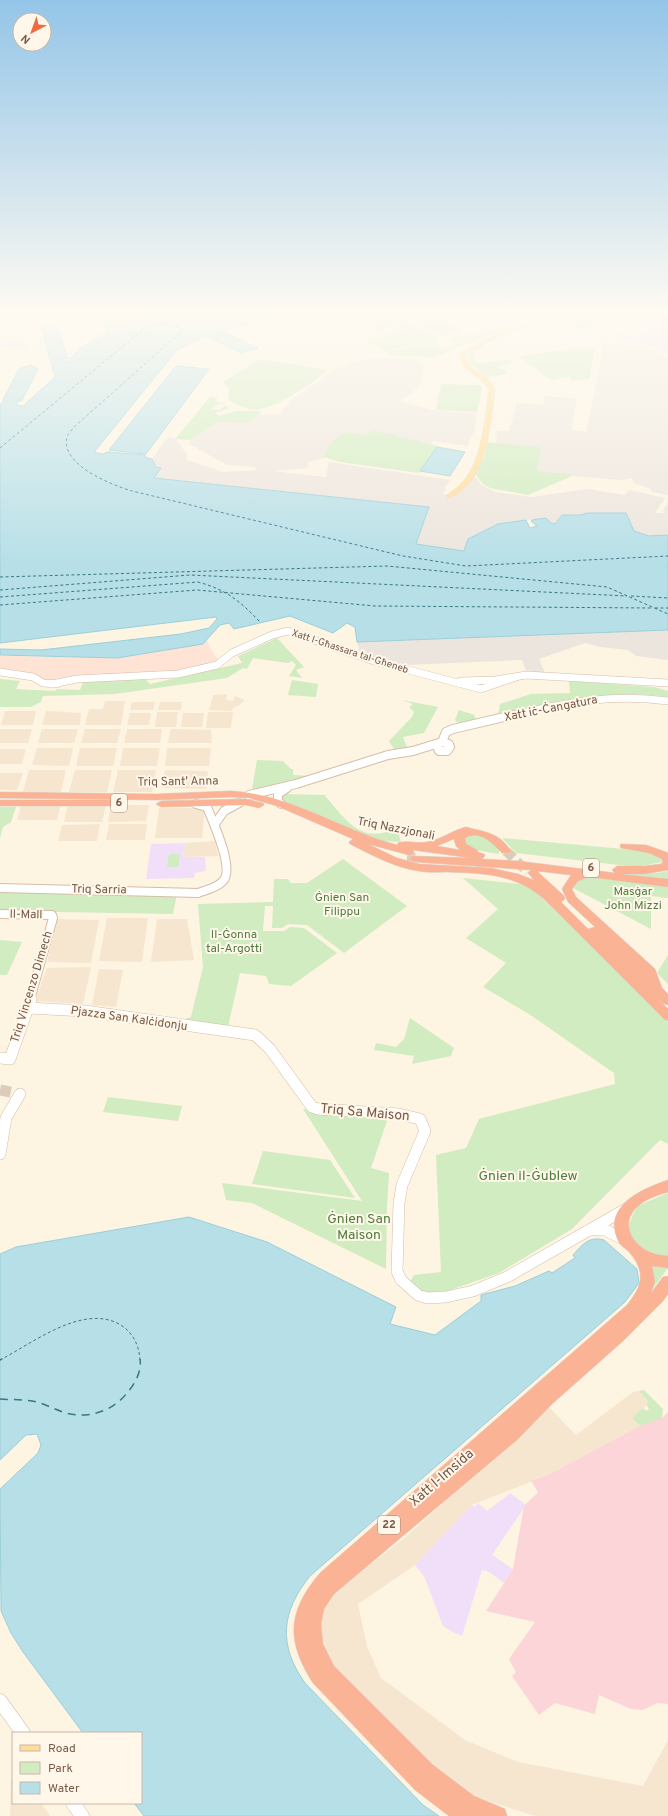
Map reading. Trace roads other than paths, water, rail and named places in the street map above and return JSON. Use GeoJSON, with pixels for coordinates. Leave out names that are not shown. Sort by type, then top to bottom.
{"type":"FeatureCollection","features":[{"type":"Feature","properties":{"kind":"highway","name":"Triq Sant' Anna"},"geometry":{"type":"LineString","coordinates":[[0,795],[156,797],[231,794],[244,800],[276,809],[347,835]]}},
{"type":"Feature","properties":{"kind":"highway"},"geometry":{"type":"LineString","coordinates":[[244,800],[261,798]]}},
{"type":"Feature","properties":{"kind":"highway","name":"6"},"geometry":{"type":"LineString","coordinates":[[261,798],[281,804],[347,835]]}},
{"type":"Feature","properties":{"kind":"highway","name":"Triq Sant' Anna"},"geometry":{"type":"LineString","coordinates":[[0,803],[196,804],[244,800]]}},
{"type":"Feature","properties":{"kind":"highway"},"geometry":{"type":"LineString","coordinates":[[347,835],[393,861],[414,856],[431,845],[463,831],[473,829],[484,830],[495,835],[506,857]]}},
{"type":"Feature","properties":{"kind":"highway","name":"Triq Nazzjonali"},"geometry":{"type":"LineString","coordinates":[[347,835],[414,856],[506,857],[625,871],[666,866]]}},
{"type":"Feature","properties":{"kind":"highway"},"geometry":{"type":"LineString","coordinates":[[624,846],[646,848],[661,853],[667,857],[668,862],[666,866]]}},
{"type":"Feature","properties":{"kind":"highway"},"geometry":{"type":"LineString","coordinates":[[414,856],[520,879],[538,889],[578,925]]}},
{"type":"Feature","properties":{"kind":"highway","name":"Triq Nazzjonali"},"geometry":{"type":"LineString","coordinates":[[414,856],[506,857],[592,873],[668,883]]}},
{"type":"Feature","properties":{"kind":"highway"},"geometry":{"type":"LineString","coordinates":[[668,1001],[530,873],[578,925],[668,1016]]}},
{"type":"Feature","properties":{"kind":"highway"},"geometry":{"type":"LineString","coordinates":[[592,873],[580,875],[570,881],[567,889],[572,899],[651,972],[656,989]]}},
{"type":"Feature","properties":{"kind":"highway"},"geometry":{"type":"LineString","coordinates":[[629,1207],[633,1202],[668,1186]]}},
{"type":"Feature","properties":{"kind":"highway","name":"Xatt l-Imsida"},"geometry":{"type":"LineString","coordinates":[[464,1816],[422,1783],[319,1677],[307,1658],[302,1639],[302,1618],[305,1606],[310,1597],[326,1579],[632,1310],[642,1298],[649,1285],[647,1266],[630,1244],[621,1227],[622,1219],[629,1207]]}},
{"type":"Feature","properties":{"kind":"highway"},"geometry":{"type":"LineString","coordinates":[[630,1244],[649,1259],[668,1262]]}},
{"type":"Feature","properties":{"kind":"highway","name":"Xatt l-Imsida"},"geometry":{"type":"LineString","coordinates":[[498,1816],[467,1803],[426,1772],[328,1672],[314,1646],[312,1624],[316,1606],[328,1588],[512,1434],[547,1398],[618,1336],[658,1296],[668,1282]]}},
{"type":"Feature","properties":{"kind":"main road"},"geometry":{"type":"LineString","coordinates":[[447,496],[463,487],[473,472],[484,440],[491,399]]}},
{"type":"Feature","properties":{"kind":"street","name":"Xatt l-Għassara tal-Għeneb"},"geometry":{"type":"LineString","coordinates":[[0,672],[33,677],[40,681],[52,684],[72,685],[89,679],[178,674],[218,665],[232,653],[272,634],[288,631],[374,661],[428,676],[481,688],[490,687],[516,677]]}},
{"type":"Feature","properties":{"kind":"street","name":"Xatt l-Għassara tal-Għeneb"},"geometry":{"type":"LineString","coordinates":[[428,676],[460,681],[479,679],[496,680],[526,675],[668,683]]}},
{"type":"Feature","properties":{"kind":"street"},"geometry":{"type":"LineString","coordinates":[[479,679],[475,682],[475,686],[481,688]]}},
{"type":"Feature","properties":{"kind":"street","name":"Xatt iċ-Ċangatura"},"geometry":{"type":"LineString","coordinates":[[296,784],[388,755],[439,746],[444,733],[449,730],[570,704],[633,698],[668,701]]}},
{"type":"Feature","properties":{"kind":"street"},"geometry":{"type":"LineString","coordinates":[[261,798],[296,784]]}},
{"type":"Feature","properties":{"kind":"street"},"geometry":{"type":"LineString","coordinates":[[215,824],[221,812],[231,805],[296,784]]}},
{"type":"Feature","properties":{"kind":"street"},"geometry":{"type":"LineString","coordinates":[[281,804],[278,801],[278,794],[286,788]]}},
{"type":"Feature","properties":{"kind":"street"},"geometry":{"type":"LineString","coordinates":[[196,804],[207,807],[215,824]]}},
{"type":"Feature","properties":{"kind":"street","name":"Triq Sarria"},"geometry":{"type":"LineString","coordinates":[[0,888],[198,893],[220,884],[226,879],[229,870],[227,859],[219,840],[215,824]]}},
{"type":"Feature","properties":{"kind":"street","name":"Il-Mall"},"geometry":{"type":"LineString","coordinates":[[0,914],[52,915]]}},
{"type":"Feature","properties":{"kind":"street","name":"Triq Vincenzo Dimech"},"geometry":{"type":"LineString","coordinates":[[5,1058],[28,1008],[53,918],[52,915]]}},
{"type":"Feature","properties":{"kind":"street","name":"Pjazza San Kalċidonju"},"geometry":{"type":"LineString","coordinates":[[28,1008],[85,1011],[231,1031]]}},
{"type":"Feature","properties":{"kind":"street","name":"Triq Sa Maison"},"geometry":{"type":"LineString","coordinates":[[231,1031],[255,1035],[263,1041],[312,1107],[318,1110],[405,1114],[420,1119],[424,1125],[425,1131],[402,1185],[399,1204],[396,1261],[397,1271],[401,1280],[418,1295],[427,1298],[446,1297],[473,1291],[507,1277],[629,1207]]}},
{"type":"Feature","properties":{"kind":"street"},"geometry":{"type":"LineString","coordinates":[[0,1154],[6,1118],[20,1094]]}},
{"type":"Feature","properties":{"kind":"street"},"geometry":{"type":"LineString","coordinates":[[591,1230],[605,1230],[630,1244]]}},
{"type":"Feature","properties":{"kind":"street"},"geometry":{"type":"LineString","coordinates":[[0,1701],[22,1732]]}},
{"type":"Feature","properties":{"kind":"street"},"geometry":{"type":"LineString","coordinates":[[74,1804],[82,1816]]}},
{"type":"Feature","properties":{"kind":"water"},"geometry":{"type":"Polygon","coordinates":[[[4,399],[23,399],[17,402],[16,405],[23,406],[31,399],[137,399],[95,451],[97,453],[103,454],[108,452],[145,455],[147,458],[152,459],[156,467],[161,468],[154,478],[429,507],[416,544],[464,551],[468,539],[498,524],[526,520],[530,528],[537,526],[531,521],[532,520],[546,518],[552,524],[556,523],[562,515],[580,515],[587,513],[626,513],[634,531],[649,536],[668,535],[668,630],[357,642],[355,627],[347,623],[333,633],[290,616],[234,629],[229,623],[220,625],[203,644],[117,658],[0,655],[0,649],[41,650],[181,634],[209,628],[217,619],[216,617],[0,643],[0,404],[4,402],[4,399]]]}},
{"type":"Feature","properties":{"kind":"water"},"geometry":{"type":"Polygon","coordinates":[[[150,399],[187,399],[146,454],[109,450],[150,399]]]}},
{"type":"Feature","properties":{"kind":"water"},"geometry":{"type":"Polygon","coordinates":[[[437,447],[465,452],[450,476],[420,471],[437,447]]]}},
{"type":"Feature","properties":{"kind":"water"},"geometry":{"type":"Polygon","coordinates":[[[189,1217],[267,1242],[396,1307],[390,1324],[435,1335],[481,1301],[481,1295],[515,1286],[549,1271],[552,1273],[575,1258],[573,1255],[583,1244],[590,1240],[604,1240],[637,1269],[639,1283],[625,1302],[310,1576],[300,1589],[293,1603],[286,1629],[287,1642],[290,1655],[296,1669],[305,1683],[423,1805],[439,1816],[144,1816],[135,1804],[142,1804],[142,1732],[82,1732],[23,1652],[11,1633],[1,1611],[0,1489],[38,1453],[41,1445],[37,1434],[26,1435],[0,1460],[0,1254],[16,1247],[189,1217]]]}},
{"type":"Feature","properties":{"kind":"tunnel"},"geometry":{"type":"LineString","coordinates":[[506,851],[528,872]]}},
{"type":"Feature","properties":{"kind":"tunnel"},"geometry":{"type":"LineString","coordinates":[[407,857],[415,858]]}},
{"type":"Feature","properties":{"kind":"tunnel"},"geometry":{"type":"LineString","coordinates":[[0,1090],[20,1094]]}},
{"type":"Feature","properties":{"kind":"park label","name":"Masġar John Mizzi"},"geometry":{"type":"Point","coordinates":[633,899]}},
{"type":"Feature","properties":{"kind":"park label","name":"Ġnien San Filippu"},"geometry":{"type":"Point","coordinates":[342,905]}},
{"type":"Feature","properties":{"kind":"park label","name":"Il-Ġonna tal-Argotti"},"geometry":{"type":"Point","coordinates":[234,942]}},
{"type":"Feature","properties":{"kind":"park label","name":"Ġnien il-Ġublew"},"geometry":{"type":"Point","coordinates":[528,1176]}},
{"type":"Feature","properties":{"kind":"park label","name":"Ġnien San Maison"},"geometry":{"type":"Point","coordinates":[359,1228]}}]}
